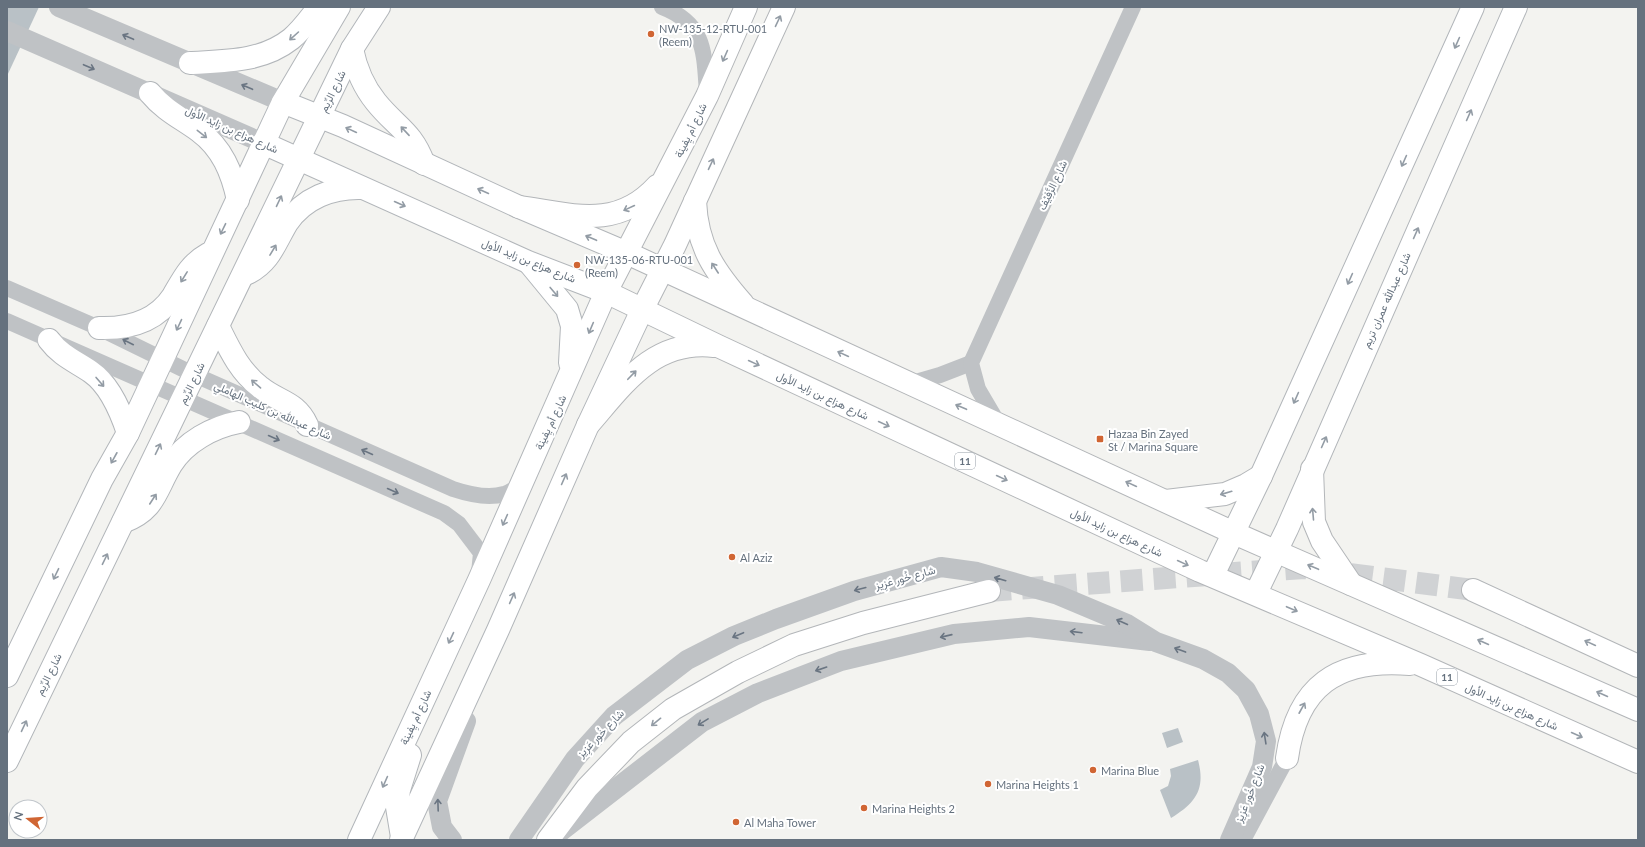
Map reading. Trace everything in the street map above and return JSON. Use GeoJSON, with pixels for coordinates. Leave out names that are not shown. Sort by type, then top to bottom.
{"type":"FeatureCollection","features":[{"type":"Feature","properties":{"kind":"main road"},"geometry":{"type":"LineString","coordinates":[[190,63],[235,61],[254,58],[273,50],[290,40],[305,26],[320,7]]}},
{"type":"Feature","properties":{"kind":"main road"},"geometry":{"type":"LineString","coordinates":[[7,676],[102,479],[128,433],[212,251],[238,200],[263,143],[284,102],[339,7]]}},
{"type":"Feature","properties":{"kind":"main road","name":"شارع الرِّيم"},"geometry":{"type":"LineString","coordinates":[[7,762],[352,49],[379,7]]}},
{"type":"Feature","properties":{"kind":"main road","name":"شارع أم يِفينة"},"geometry":{"type":"LineString","coordinates":[[359,840],[418,708],[479,580],[568,382],[606,292],[707,96],[746,7]]}},
{"type":"Feature","properties":{"kind":"main road"},"geometry":{"type":"LineString","coordinates":[[402,839],[498,630],[588,425],[642,310],[664,270],[784,7]]}},
{"type":"Feature","properties":{"kind":"main road"},"geometry":{"type":"LineString","coordinates":[[1213,575],[1261,476],[1473,7]]}},
{"type":"Feature","properties":{"kind":"main road","name":"شارع عبدالله عمران تريم"},"geometry":{"type":"LineString","coordinates":[[1256,594],[1276,552],[1516,7]]}},
{"type":"Feature","properties":{"kind":"main road"},"geometry":{"type":"LineString","coordinates":[[352,49],[355,64],[368,91],[377,104],[412,139],[424,164]]}},
{"type":"Feature","properties":{"kind":"main road"},"geometry":{"type":"LineString","coordinates":[[150,93],[164,108],[211,141],[221,153],[229,167],[238,200]]}},
{"type":"Feature","properties":{"kind":"main road"},"geometry":{"type":"LineString","coordinates":[[284,102],[319,116],[519,207],[627,253],[1276,552],[1638,710]]}},
{"type":"Feature","properties":{"kind":"main road","name":"شارع هزاع بن زايد الأول"},"geometry":{"type":"LineString","coordinates":[[263,143],[528,262],[606,292],[718,346],[1200,571],[1213,575],[1421,665],[1638,762]]}},
{"type":"Feature","properties":{"kind":"main road"},"geometry":{"type":"LineString","coordinates":[[519,207],[583,216],[604,216],[614,214],[630,208],[645,199],[668,174]]}},
{"type":"Feature","properties":{"kind":"main road"},"geometry":{"type":"LineString","coordinates":[[244,274],[264,263],[271,254],[287,223],[299,209],[310,200],[330,191],[347,187],[365,188]]}},
{"type":"Feature","properties":{"kind":"main road"},"geometry":{"type":"LineString","coordinates":[[695,200],[697,226],[705,252],[723,281],[748,309]]}},
{"type":"Feature","properties":{"kind":"main road"},"geometry":{"type":"LineString","coordinates":[[99,328],[114,328],[136,325],[156,314],[172,297],[193,264],[212,251]]}},
{"type":"Feature","properties":{"kind":"main road"},"geometry":{"type":"LineString","coordinates":[[528,262],[561,300],[571,319],[572,334],[568,382]]}},
{"type":"Feature","properties":{"kind":"main road"},"geometry":{"type":"LineString","coordinates":[[218,326],[237,362],[251,379],[260,388],[292,405],[302,415],[307,425]]}},
{"type":"Feature","properties":{"kind":"main road"},"geometry":{"type":"LineString","coordinates":[[49,340],[57,351],[92,373],[101,382],[117,406],[128,433]]}},
{"type":"Feature","properties":{"kind":"main road"},"geometry":{"type":"LineString","coordinates":[[588,425],[638,370],[657,356],[680,347],[706,345],[718,346]]}},
{"type":"Feature","properties":{"kind":"main road"},"geometry":{"type":"LineString","coordinates":[[123,522],[142,512],[150,505],[170,466],[182,451],[213,429],[239,422]]}},
{"type":"Feature","properties":{"kind":"main road"},"geometry":{"type":"LineString","coordinates":[[1312,469],[1314,522],[1322,542],[1351,584]]}},
{"type":"Feature","properties":{"kind":"main road"},"geometry":{"type":"LineString","coordinates":[[1166,501],[1225,494],[1246,485],[1261,476]]}},
{"type":"Feature","properties":{"kind":"main road"},"geometry":{"type":"LineString","coordinates":[[1473,590],[1638,666]]}},
{"type":"Feature","properties":{"kind":"main road"},"geometry":{"type":"LineString","coordinates":[[549,840],[587,788],[631,742],[673,709],[738,672],[794,645],[863,623],[989,591]]}},
{"type":"Feature","properties":{"kind":"main road"},"geometry":{"type":"LineString","coordinates":[[1287,758],[1291,736],[1298,715],[1312,692],[1329,678],[1338,673],[1379,664],[1421,665]]}},
{"type":"Feature","properties":{"kind":"main road"},"geometry":{"type":"LineString","coordinates":[[402,839],[397,807],[400,790],[415,738],[418,708]]}},
{"type":"Feature","properties":{"kind":"street"},"geometry":{"type":"LineString","coordinates":[[662,7],[685,18],[695,29],[701,41],[704,55],[707,96]]}},
{"type":"Feature","properties":{"kind":"street","name":"شارع الزَّفِيْف"},"geometry":{"type":"LineString","coordinates":[[971,363],[1133,7]]}},
{"type":"Feature","properties":{"kind":"street"},"geometry":{"type":"LineString","coordinates":[[66,10],[284,102]]}},
{"type":"Feature","properties":{"kind":"street","name":"شارع هزاع بن زايد الأول"},"geometry":{"type":"LineString","coordinates":[[7,31],[263,143]]}},
{"type":"Feature","properties":{"kind":"street","name":"شارع عبدالله بن كليب الهاملي"},"geometry":{"type":"LineString","coordinates":[[7,288],[99,328],[195,375],[442,485],[470,494],[484,496],[503,495],[521,485]]}},
{"type":"Feature","properties":{"kind":"street"},"geometry":{"type":"LineString","coordinates":[[7,321],[444,513],[459,524],[481,554],[479,580]]}},
{"type":"Feature","properties":{"kind":"street"},"geometry":{"type":"LineString","coordinates":[[909,384],[940,375],[971,363],[978,388],[998,423]]}},
{"type":"Feature","properties":{"kind":"street"},"geometry":{"type":"LineString","coordinates":[[428,507],[434,504],[438,499],[442,485]]}},
{"type":"Feature","properties":{"kind":"street","name":"شارع خُور عَزِيز"},"geometry":{"type":"LineString","coordinates":[[519,840],[575,759],[614,716],[687,660],[734,636],[854,591],[941,567],[977,572],[1058,595],[1127,624],[1156,642],[1203,659],[1228,674],[1246,690],[1259,714],[1266,741],[1262,767],[1230,840]]}},
{"type":"Feature","properties":{"kind":"street"},"geometry":{"type":"LineString","coordinates":[[549,840],[702,722],[758,693],[842,661],[954,634],[1028,627],[1156,642]]}},
{"type":"Feature","properties":{"kind":"street"},"geometry":{"type":"LineString","coordinates":[[452,840],[442,827],[437,801],[498,630]]}},
{"type":"Feature","properties":{"kind":"street","name":"شارع خُور عَزِيز"},"geometry":{"type":"LineString","coordinates":[[1243,840],[1287,758]]}},
{"type":"Feature","properties":{"kind":"shaded area"},"geometry":{"type":"Polygon","coordinates":[[[7,7],[39,7],[7,76],[7,7]]]}},
{"type":"Feature","properties":{"kind":"shaded area"},"geometry":{"type":"Polygon","coordinates":[[[1178,728],[1183,742],[1167,748],[1162,733],[1178,728]]]}},
{"type":"Feature","properties":{"kind":"shaded area"},"geometry":{"type":"Polygon","coordinates":[[[1198,760],[1201,780],[1196,795],[1186,807],[1171,818],[1160,790],[1168,786],[1171,776],[1170,769],[1198,760]]]}},
{"type":"Feature","properties":{"kind":"tunnel"},"geometry":{"type":"LineString","coordinates":[[989,591],[1304,568],[1473,590]]}},
{"type":"Feature","properties":{"kind":"place","name":"NW-135-12-RTU-001 (Reem)"},"geometry":{"type":"Point","coordinates":[651,34]}},
{"type":"Feature","properties":{"kind":"place","name":"NW-135-06-RTU-001 (Reem)"},"geometry":{"type":"Point","coordinates":[577,265]}},
{"type":"Feature","properties":{"kind":"place","name":"Hazaa Bin Zayed St / Marina Square"},"geometry":{"type":"Point","coordinates":[1100,439]}},
{"type":"Feature","properties":{"kind":"place","name":"Al Aziz"},"geometry":{"type":"Point","coordinates":[732,557]}},
{"type":"Feature","properties":{"kind":"place","name":"Marina Blue"},"geometry":{"type":"Point","coordinates":[1093,770]}},
{"type":"Feature","properties":{"kind":"place","name":"Marina Heights 1"},"geometry":{"type":"Point","coordinates":[988,784]}},
{"type":"Feature","properties":{"kind":"place","name":"Marina Heights 2"},"geometry":{"type":"Point","coordinates":[864,808]}},
{"type":"Feature","properties":{"kind":"place","name":"Al Maha Tower"},"geometry":{"type":"Point","coordinates":[736,822]}}]}
